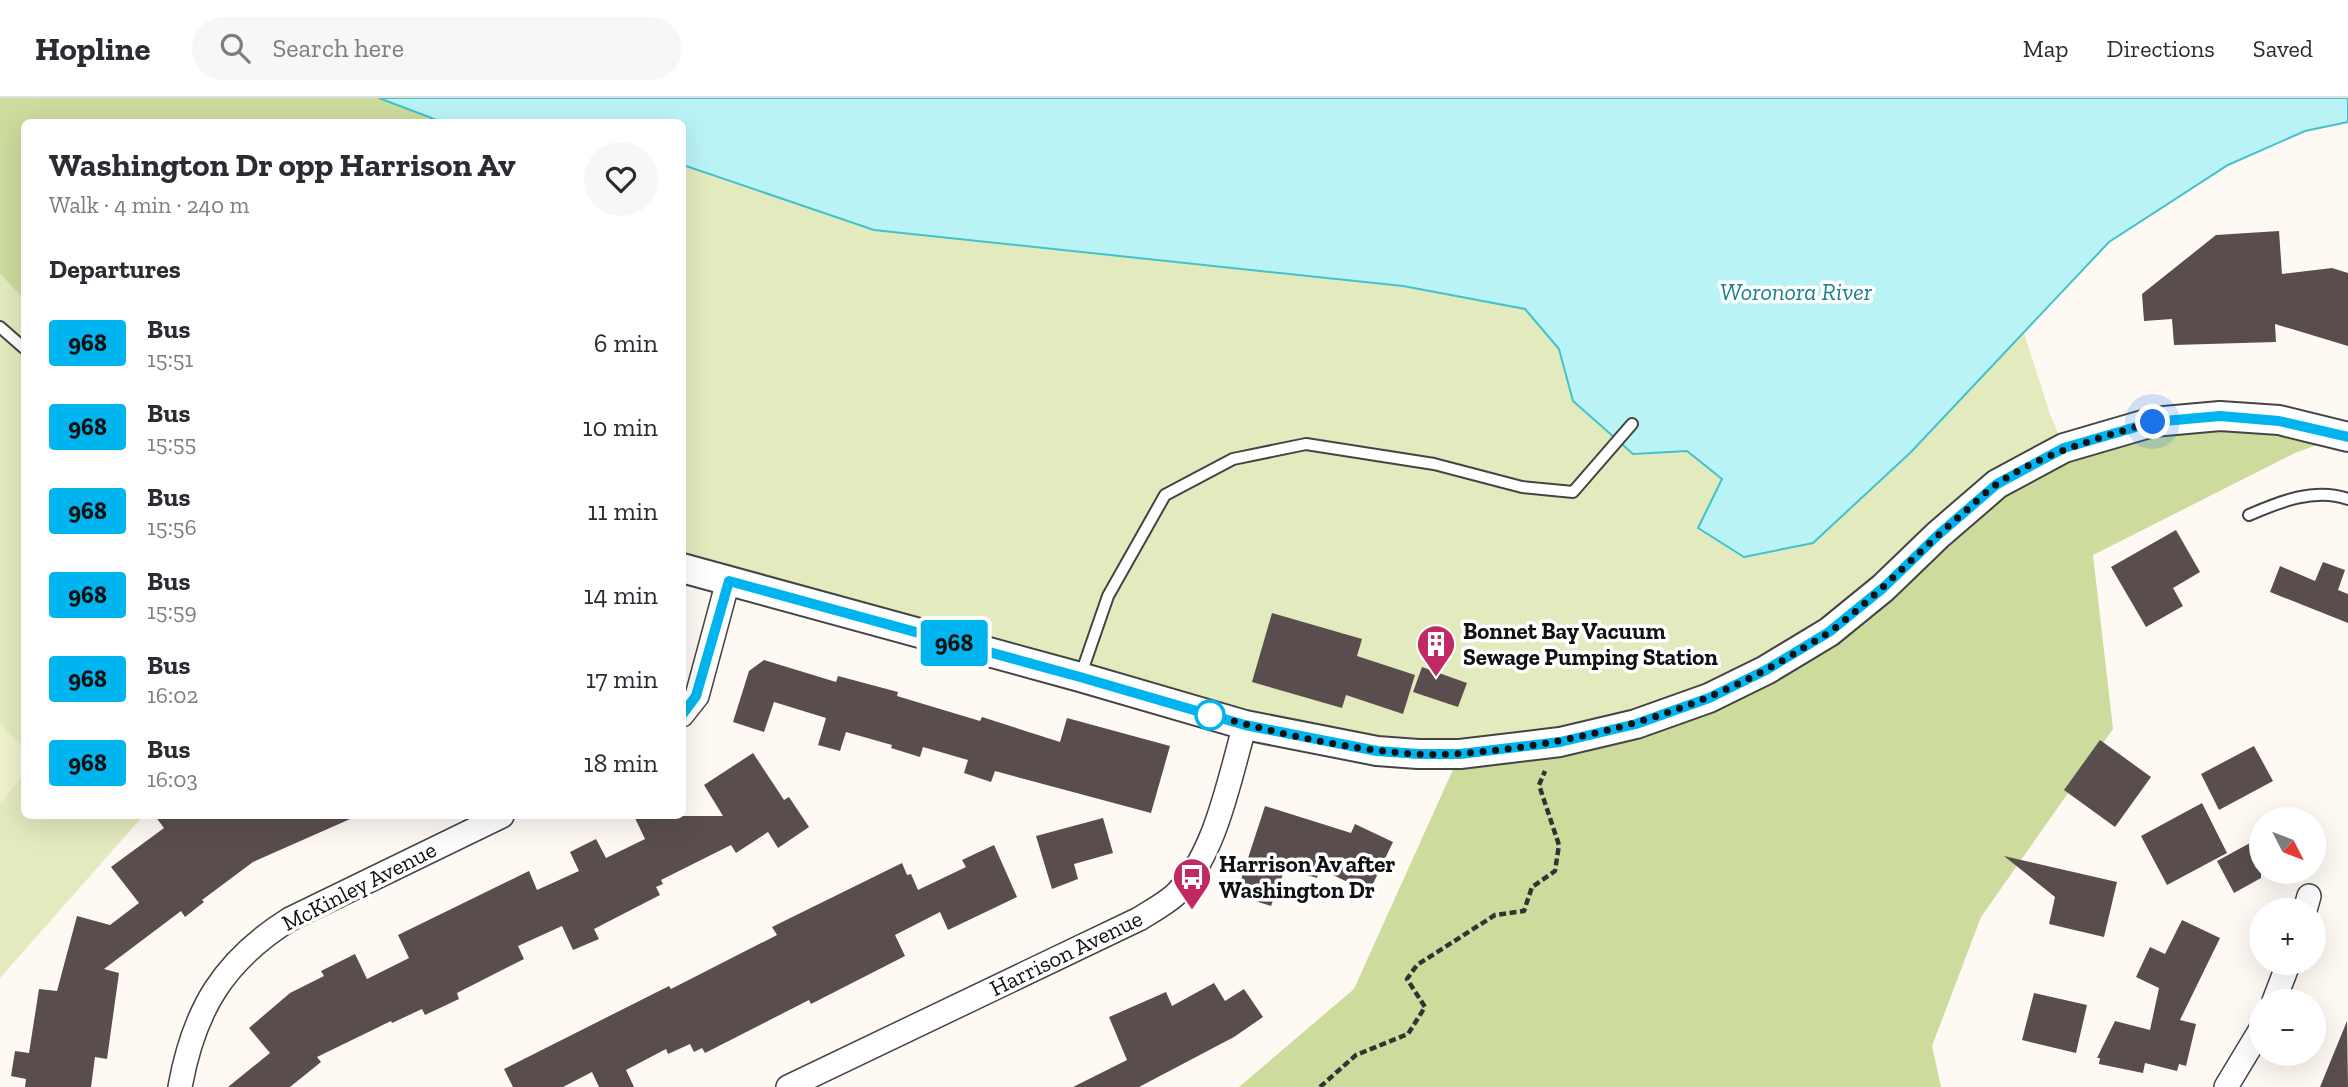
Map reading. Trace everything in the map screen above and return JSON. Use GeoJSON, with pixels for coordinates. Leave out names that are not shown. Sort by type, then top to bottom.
{"type":"FeatureCollection","features":[{"type":"Feature","properties":{"kind":"street"},"geometry":{"type":"LineString","coordinates":[[686,569],[1245,725],[1363,748],[1419,754],[1460,754],[1560,742],[1636,724],[1709,698],[1766,670],[1829,632],[1883,588],[1997,484],[2064,448],[2153,422],[2220,416],[2279,421],[2348,437]]}},
{"type":"Feature","properties":{"kind":"street"},"geometry":{"type":"LineString","coordinates":[[686,710],[696,696],[729,581]]}},
{"type":"Feature","properties":{"kind":"street","name":"Harrison Avenue"},"geometry":{"type":"LineString","coordinates":[[788,1087],[1139,919],[1174,896],[1197,867],[1212,836],[1245,725]]}},
{"type":"Feature","properties":{"kind":"street","name":"McKinley Avenue"},"geometry":{"type":"LineString","coordinates":[[180,1087],[194,1028],[207,1001],[245,952],[290,919],[496,819]]}},
{"type":"Feature","properties":{"kind":"street"},"geometry":{"type":"LineString","coordinates":[[2226,1087],[2249,1049]]}},
{"type":"Feature","properties":{"kind":"lane"},"geometry":{"type":"LineString","coordinates":[[0,327],[21,345]]}},
{"type":"Feature","properties":{"kind":"lane"},"geometry":{"type":"LineString","coordinates":[[1080,677],[1108,596],[1165,495],[1233,459],[1306,444],[1434,464],[1522,487],[1573,492],[1632,424]]}},
{"type":"Feature","properties":{"kind":"lane"},"geometry":{"type":"LineString","coordinates":[[2249,515],[2293,497],[2339,495],[2348,499]]}},
{"type":"Feature","properties":{"kind":"path"},"geometry":{"type":"LineString","coordinates":[[1320,1087],[1356,1055],[1408,1034],[1425,1007],[1407,979],[1417,965],[1495,915],[1524,911],[1532,887],[1555,871],[1559,845],[1539,785],[1550,756],[1560,742]]}},
{"type":"Feature","properties":{"kind":"green space"},"geometry":{"type":"Polygon","coordinates":[[[0,98],[379,98],[434,119],[21,119],[21,296],[0,274],[0,98]]]}},
{"type":"Feature","properties":{"kind":"green space"},"geometry":{"type":"Polygon","coordinates":[[[686,166],[874,230],[1403,286],[1525,309],[1559,349],[1573,401],[1633,454],[1687,450],[1722,480],[1911,452],[2024,333],[2064,448],[1829,632],[1636,724],[1377,751],[686,569],[686,166]]]}},
{"type":"Feature","properties":{"kind":"green space"},"geometry":{"type":"Polygon","coordinates":[[[0,274],[21,296],[21,819],[140,819],[0,978],[0,274]]]}},
{"type":"Feature","properties":{"kind":"green space"},"geometry":{"type":"Polygon","coordinates":[[[2153,422],[2344,435],[2295,453],[2093,555],[2113,729],[1981,917],[1932,1046],[1941,1087],[1239,1087],[1354,989],[1460,754],[1709,698],[1766,670],[1997,484],[2153,422]]]}},
{"type":"Feature","properties":{"kind":"green space"},"geometry":{"type":"Polygon","coordinates":[[[0,724],[21,745],[21,778],[0,804],[0,724]]]}},
{"type":"Feature","properties":{"kind":"water","name":"Woronora River"},"geometry":{"type":"Polygon","coordinates":[[[379,98],[2348,98],[2348,122],[2305,131],[2228,165],[2109,242],[1911,452],[1813,543],[1744,557],[1698,528],[1722,479],[1687,451],[1633,454],[1573,401],[1559,349],[1525,309],[1403,286],[874,230],[686,166],[686,119],[434,119],[379,98]]]}},
{"type":"Feature","properties":{"kind":"building"},"geometry":{"type":"Polygon","coordinates":[[[2279,231],[2282,274],[2332,268],[2348,273],[2348,346],[2275,324],[2276,342],[2174,345],[2172,319],[2144,321],[2142,294],[2216,235],[2279,231]]]}},
{"type":"Feature","properties":{"kind":"building"},"geometry":{"type":"Polygon","coordinates":[[[2176,530],[2200,572],[2173,588],[2183,606],[2146,627],[2111,567],[2176,530]]]}},
{"type":"Feature","properties":{"kind":"building"},"geometry":{"type":"Polygon","coordinates":[[[2323,562],[2345,570],[2338,590],[2348,594],[2348,623],[2270,592],[2280,566],[2315,581],[2323,562]]]}},
{"type":"Feature","properties":{"kind":"building"},"geometry":{"type":"Polygon","coordinates":[[[1272,613],[1362,639],[1357,656],[1415,675],[1403,714],[1346,695],[1342,708],[1252,682],[1272,613]]]}},
{"type":"Feature","properties":{"kind":"building"},"geometry":{"type":"Polygon","coordinates":[[[764,660],[836,682],[838,676],[898,692],[897,696],[980,721],[982,717],[1060,742],[1067,718],[1170,746],[1151,813],[995,771],[991,782],[964,773],[968,760],[923,747],[920,757],[891,748],[892,745],[846,732],[840,751],[818,745],[826,718],[774,702],[764,732],[733,722],[749,671],[764,660]]]}},
{"type":"Feature","properties":{"kind":"building","name":"Bonnet Bay Vacuum Sewage Pumping Station"},"geometry":{"type":"Polygon","coordinates":[[[1422,667],[1467,683],[1458,707],[1413,692],[1422,667]]]}},
{"type":"Feature","properties":{"kind":"building"},"geometry":{"type":"Polygon","coordinates":[[[2100,740],[2151,777],[2115,827],[2064,790],[2100,740]]]}},
{"type":"Feature","properties":{"kind":"building"},"geometry":{"type":"Polygon","coordinates":[[[2254,746],[2273,781],[2219,810],[2201,774],[2254,746]]]}},
{"type":"Feature","properties":{"kind":"building"},"geometry":{"type":"Polygon","coordinates":[[[753,753],[784,800],[789,797],[809,827],[778,848],[768,832],[736,853],[731,845],[661,880],[663,884],[656,887],[660,895],[594,929],[599,939],[573,950],[562,926],[518,946],[524,959],[457,993],[459,999],[425,1015],[422,1009],[392,1023],[391,1021],[317,1057],[321,1062],[290,1087],[228,1087],[270,1053],[249,1028],[290,993],[324,976],[321,971],[355,954],[367,979],[409,958],[398,935],[529,871],[537,890],[579,871],[570,852],[596,839],[606,858],[645,839],[635,819],[723,816],[704,785],[753,753]]]}},
{"type":"Feature","properties":{"kind":"building"},"geometry":{"type":"Polygon","coordinates":[[[2202,803],[2227,853],[2167,885],[2141,836],[2202,803]]]}},
{"type":"Feature","properties":{"kind":"building"},"geometry":{"type":"Polygon","coordinates":[[[1265,806],[1351,833],[1355,824],[1393,842],[1369,892],[1320,869],[1317,878],[1285,869],[1271,906],[1236,895],[1265,806]]]}},
{"type":"Feature","properties":{"kind":"building"},"geometry":{"type":"Polygon","coordinates":[[[1103,818],[1113,853],[1074,864],[1078,879],[1052,889],[1036,836],[1103,818]]]}},
{"type":"Feature","properties":{"kind":"building"},"geometry":{"type":"Polygon","coordinates":[[[157,819],[350,819],[253,862],[202,900],[204,902],[185,917],[181,911],[104,969],[119,973],[107,1059],[95,1057],[91,1087],[25,1087],[26,1079],[11,1076],[15,1051],[29,1053],[39,989],[57,991],[77,916],[110,925],[139,903],[111,867],[164,828],[157,819]]]}},
{"type":"Feature","properties":{"kind":"building"},"geometry":{"type":"Polygon","coordinates":[[[2249,844],[2250,884],[2234,893],[2217,861],[2249,844]]]}},
{"type":"Feature","properties":{"kind":"building"},"geometry":{"type":"Polygon","coordinates":[[[994,845],[1017,897],[948,930],[940,912],[895,935],[905,956],[811,1004],[809,1000],[705,1053],[702,1048],[694,1052],[690,1044],[668,1054],[666,1049],[626,1070],[634,1087],[599,1087],[592,1072],[563,1087],[513,1087],[504,1069],[777,935],[772,927],[902,863],[907,875],[911,874],[918,890],[966,867],[962,860],[994,845]]]}},
{"type":"Feature","properties":{"kind":"building"},"geometry":{"type":"Polygon","coordinates":[[[2004,856],[2117,882],[2104,937],[2049,924],[2055,897],[2004,856]]]}},
{"type":"Feature","properties":{"kind":"building"},"geometry":{"type":"Polygon","coordinates":[[[2182,920],[2220,938],[2180,1020],[2196,1024],[2186,1066],[2179,1064],[2177,1071],[2145,1063],[2143,1073],[2099,1064],[2100,1058],[2097,1058],[2115,1021],[2150,1030],[2159,988],[2136,977],[2150,947],[2165,954],[2182,920]]]}},
{"type":"Feature","properties":{"kind":"building"},"geometry":{"type":"Polygon","coordinates":[[[1214,983],[1225,1001],[1244,989],[1263,1017],[1234,1037],[1139,1087],[1073,1087],[1127,1060],[1109,1017],[1166,992],[1172,1006],[1214,983]]]}},
{"type":"Feature","properties":{"kind":"building"},"geometry":{"type":"Polygon","coordinates":[[[2034,993],[2087,1005],[2076,1053],[2022,1040],[2034,993]]]}},
{"type":"Feature","properties":{"kind":"building"},"geometry":{"type":"Polygon","coordinates":[[[2347,1021],[2348,1087],[2320,1087],[2347,1021]]]}},
{"type":"Feature","properties":{"kind":"bus line","name":"968"},"geometry":{"type":"LineString","coordinates":[[686,710],[696,696],[729,581],[1245,725],[1308,739],[1377,751],[1419,754],[1460,754],[1560,742],[1636,724],[1709,698],[1766,670],[1829,632],[1883,588],[1997,484],[2064,448],[2153,422],[2220,416],[2279,421],[2348,437]]}},
{"type":"Feature","properties":{"kind":"place","name":"Bonnet Bay Vacuum Sewage Pumping Station"},"geometry":{"type":"Point","coordinates":[1436,678]}},
{"type":"Feature","properties":{"kind":"place","name":"Harrison Av after Washington Dr"},"geometry":{"type":"Point","coordinates":[1192,911]}},
{"type":"Feature","properties":{"kind":"route"},"geometry":{"type":"LineString","coordinates":[[1210,715],[1308,739],[1377,751],[1419,754],[1460,754],[1560,742],[1636,724],[1709,698],[1766,670],[1829,632],[1883,588],[1997,484],[2064,448],[2153,422]]}}]}
